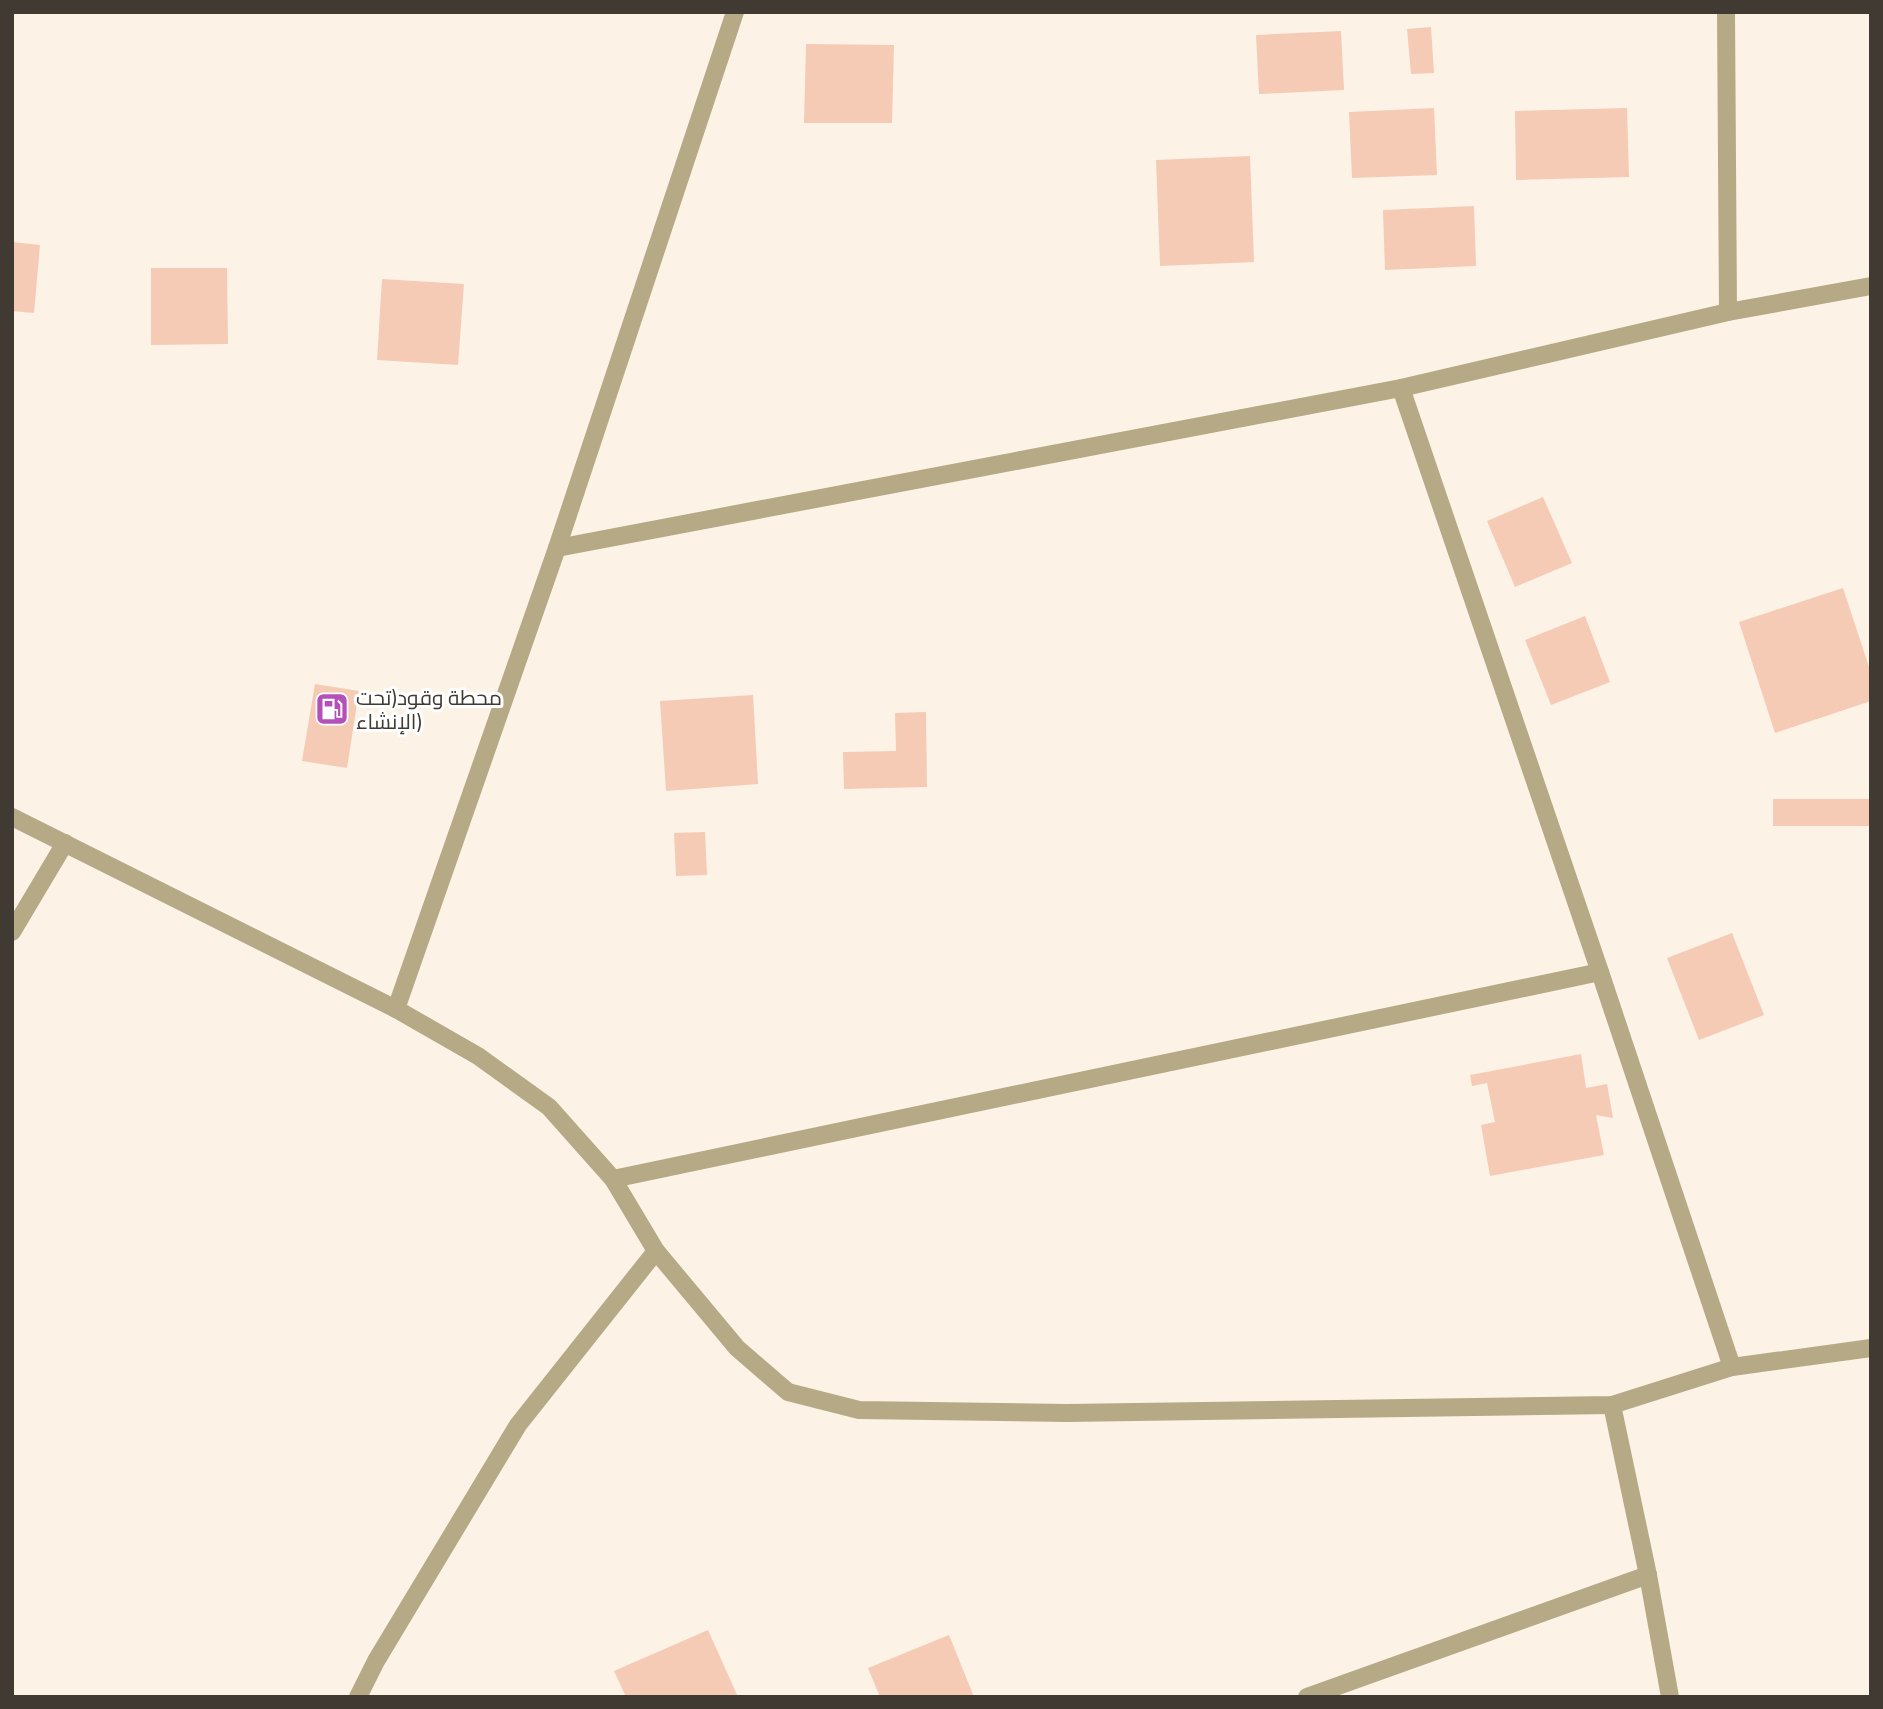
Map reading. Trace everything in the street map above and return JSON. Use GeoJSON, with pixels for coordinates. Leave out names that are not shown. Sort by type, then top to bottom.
{"type":"FeatureCollection","features":[{"type":"Feature","properties":{"kind":"street"},"geometry":{"type":"LineString","coordinates":[[396,1009],[556,548],[734,12]]}},
{"type":"Feature","properties":{"kind":"street"},"geometry":{"type":"LineString","coordinates":[[1726,12],[1728,312]]}},
{"type":"Feature","properties":{"kind":"street"},"geometry":{"type":"LineString","coordinates":[[556,548],[1401,388],[1728,312],[1871,286]]}},
{"type":"Feature","properties":{"kind":"street"},"geometry":{"type":"LineString","coordinates":[[1401,388],[1732,1367]]}},
{"type":"Feature","properties":{"kind":"street"},"geometry":{"type":"LineString","coordinates":[[12,817],[396,1009],[478,1056],[549,1107],[613,1179],[656,1251],[737,1348],[788,1392],[859,1410],[1067,1413],[1612,1405],[1732,1367],[1871,1348]]}},
{"type":"Feature","properties":{"kind":"street"},"geometry":{"type":"LineString","coordinates":[[12,932],[65,844]]}},
{"type":"Feature","properties":{"kind":"street"},"geometry":{"type":"LineString","coordinates":[[613,1179],[1600,972]]}},
{"type":"Feature","properties":{"kind":"street"},"geometry":{"type":"LineString","coordinates":[[358,1697],[376,1661],[518,1425],[656,1251]]}},
{"type":"Feature","properties":{"kind":"street"},"geometry":{"type":"LineString","coordinates":[[1612,1405],[1648,1575],[1670,1697]]}},
{"type":"Feature","properties":{"kind":"street"},"geometry":{"type":"LineString","coordinates":[[1307,1697],[1648,1575]]}},
{"type":"Feature","properties":{"kind":"building"},"geometry":{"type":"Polygon","coordinates":[[[1431,27],[1434,73],[1411,74],[1407,29],[1431,27]]]}},
{"type":"Feature","properties":{"kind":"building"},"geometry":{"type":"Polygon","coordinates":[[[1341,31],[1344,90],[1259,94],[1256,35],[1341,31]]]}},
{"type":"Feature","properties":{"kind":"building"},"geometry":{"type":"Polygon","coordinates":[[[806,44],[894,45],[892,123],[804,123],[806,44]]]}},
{"type":"Feature","properties":{"kind":"building"},"geometry":{"type":"Polygon","coordinates":[[[1434,108],[1437,175],[1352,178],[1349,112],[1434,108]]]}},
{"type":"Feature","properties":{"kind":"building"},"geometry":{"type":"Polygon","coordinates":[[[1627,108],[1629,177],[1516,180],[1515,111],[1627,108]]]}},
{"type":"Feature","properties":{"kind":"building"},"geometry":{"type":"Polygon","coordinates":[[[1250,156],[1254,262],[1160,266],[1156,160],[1250,156]]]}},
{"type":"Feature","properties":{"kind":"building"},"geometry":{"type":"Polygon","coordinates":[[[1474,206],[1476,266],[1385,270],[1383,210],[1474,206]]]}},
{"type":"Feature","properties":{"kind":"building"},"geometry":{"type":"Polygon","coordinates":[[[12,242],[40,245],[34,313],[12,311],[12,242]]]}},
{"type":"Feature","properties":{"kind":"building"},"geometry":{"type":"Polygon","coordinates":[[[151,268],[227,268],[228,344],[151,345],[151,268]]]}},
{"type":"Feature","properties":{"kind":"building"},"geometry":{"type":"Polygon","coordinates":[[[382,279],[464,284],[458,365],[377,360],[382,279]]]}},
{"type":"Feature","properties":{"kind":"building"},"geometry":{"type":"Polygon","coordinates":[[[1543,497],[1572,563],[1515,587],[1487,521],[1543,497]]]}},
{"type":"Feature","properties":{"kind":"building"},"geometry":{"type":"Polygon","coordinates":[[[1843,588],[1871,673],[1871,701],[1775,733],[1739,622],[1843,588]]]}},
{"type":"Feature","properties":{"kind":"building"},"geometry":{"type":"Polygon","coordinates":[[[1585,616],[1610,682],[1551,705],[1525,640],[1585,616]]]}},
{"type":"Feature","properties":{"kind":"building"},"geometry":{"type":"Polygon","coordinates":[[[315,684],[359,691],[347,768],[302,761],[315,684]]]}},
{"type":"Feature","properties":{"kind":"building"},"geometry":{"type":"Polygon","coordinates":[[[753,695],[758,784],[666,791],[660,701],[753,695]]]}},
{"type":"Feature","properties":{"kind":"building"},"geometry":{"type":"Polygon","coordinates":[[[926,712],[927,787],[844,789],[843,752],[896,751],[895,713],[926,712]]]}},
{"type":"Feature","properties":{"kind":"building"},"geometry":{"type":"Polygon","coordinates":[[[1773,799],[1871,799],[1871,826],[1773,826],[1773,799]]]}},
{"type":"Feature","properties":{"kind":"building"},"geometry":{"type":"Polygon","coordinates":[[[705,832],[707,875],[676,876],[674,833],[705,832]]]}},
{"type":"Feature","properties":{"kind":"building"},"geometry":{"type":"Polygon","coordinates":[[[1732,933],[1764,1015],[1699,1040],[1667,958],[1732,933]]]}},
{"type":"Feature","properties":{"kind":"building"},"geometry":{"type":"Polygon","coordinates":[[[1581,1054],[1586,1088],[1607,1084],[1613,1118],[1596,1115],[1604,1155],[1490,1176],[1481,1125],[1495,1122],[1487,1083],[1472,1086],[1470,1075],[1581,1054]]]}},
{"type":"Feature","properties":{"kind":"building"},"geometry":{"type":"Polygon","coordinates":[[[708,1630],[738,1697],[626,1697],[614,1671],[708,1630]]]}},
{"type":"Feature","properties":{"kind":"building"},"geometry":{"type":"Polygon","coordinates":[[[949,1635],[974,1697],[880,1697],[868,1668],[949,1635]]]}},
{"type":"Feature","properties":{"kind":"place","name":"محطة وقود(تحت الإنشاء)"},"geometry":{"type":"Point","coordinates":[332,709]}}]}
